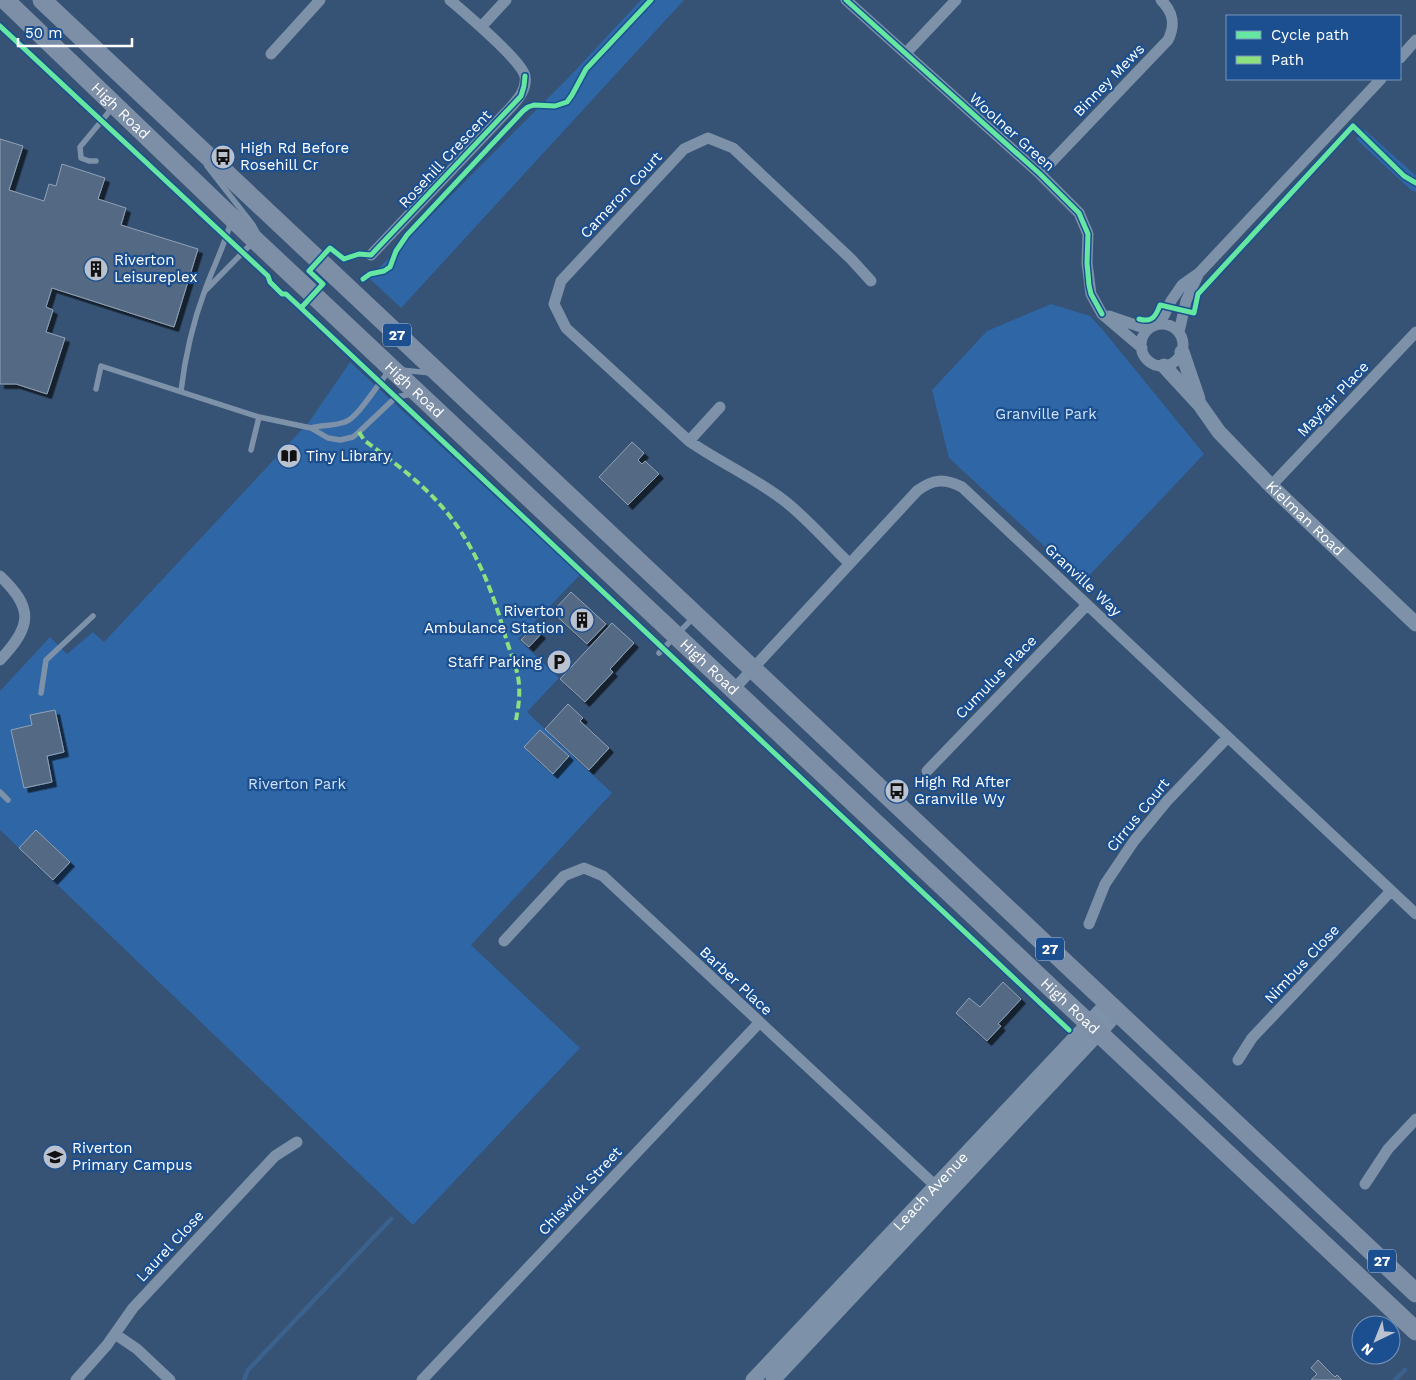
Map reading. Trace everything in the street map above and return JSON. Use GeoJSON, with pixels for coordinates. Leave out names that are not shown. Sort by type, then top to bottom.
{"type":"FeatureCollection","features":[{"type":"Feature","properties":{"kind":"main road","name":"High Road"},"geometry":{"type":"LineString","coordinates":[[4,0],[255,240],[1416,1331]]}},
{"type":"Feature","properties":{"kind":"main road","name":"High Road"},"geometry":{"type":"LineString","coordinates":[[42,0],[1416,1293]]}},
{"type":"Feature","properties":{"kind":"street"},"geometry":{"type":"LineString","coordinates":[[271,54],[320,0]]}},
{"type":"Feature","properties":{"kind":"street","name":"Rosehill Crescent"},"geometry":{"type":"LineString","coordinates":[[372,255],[521,96],[524,76],[518,64],[481,27],[450,0]]}},
{"type":"Feature","properties":{"kind":"street"},"geometry":{"type":"LineString","coordinates":[[481,27],[506,0]]}},
{"type":"Feature","properties":{"kind":"street","name":"Woolner Green"},"geometry":{"type":"LineString","coordinates":[[846,0],[1040,174],[1079,213],[1088,234],[1087,264],[1091,294],[1102,314]]}},
{"type":"Feature","properties":{"kind":"street"},"geometry":{"type":"LineString","coordinates":[[906,53],[956,0]]}},
{"type":"Feature","properties":{"kind":"street","name":"Binney Mews"},"geometry":{"type":"LineString","coordinates":[[1040,174],[1168,40],[1173,30],[1173,20],[1168,8],[1161,0]]}},
{"type":"Feature","properties":{"kind":"street"},"geometry":{"type":"LineString","coordinates":[[1401,57],[1416,40]]}},
{"type":"Feature","properties":{"kind":"street","name":"Kielman Road"},"geometry":{"type":"LineString","coordinates":[[1160,324],[1171,301],[1182,285],[1199,273],[1380,80]]}},
{"type":"Feature","properties":{"kind":"street","name":"Cameron Court"},"geometry":{"type":"LineString","coordinates":[[849,563],[783,500],[689,441],[566,328],[554,304],[561,281],[684,149],[708,138],[733,148],[851,259],[871,281]]}},
{"type":"Feature","properties":{"kind":"street","name":"Kielman Road"},"geometry":{"type":"LineString","coordinates":[[1199,273],[1186,301],[1180,332],[1184,342],[1182,352],[1200,405]]}},
{"type":"Feature","properties":{"kind":"street"},"geometry":{"type":"LineString","coordinates":[[1102,314],[1148,330]]}},
{"type":"Feature","properties":{"kind":"street","name":"Kielman Road"},"geometry":{"type":"LineString","coordinates":[[1102,314],[1142,348],[1147,359],[1152,363],[1164,366],[1200,405],[1218,432],[1271,486],[1416,623]]}},
{"type":"Feature","properties":{"kind":"street"},"geometry":{"type":"LineString","coordinates":[[1142,348],[1141,341],[1148,330],[1160,324],[1168,324],[1180,332]]}},
{"type":"Feature","properties":{"kind":"street","name":"Mayfair Place"},"geometry":{"type":"LineString","coordinates":[[1271,486],[1416,332]]}},
{"type":"Feature","properties":{"kind":"street"},"geometry":{"type":"LineString","coordinates":[[1164,366],[1175,362],[1182,352]]}},
{"type":"Feature","properties":{"kind":"street"},"geometry":{"type":"LineString","coordinates":[[689,441],[720,407]]}},
{"type":"Feature","properties":{"kind":"street","name":"Granville Way"},"geometry":{"type":"LineString","coordinates":[[734,689],[917,491],[927,483],[942,480],[953,483],[962,487],[1416,914]]}},
{"type":"Feature","properties":{"kind":"street"},"geometry":{"type":"LineString","coordinates":[[0,576],[10,585],[18,598],[24,609],[25,621],[22,634],[0,660]]}},
{"type":"Feature","properties":{"kind":"street","name":"Cumulus Place"},"geometry":{"type":"LineString","coordinates":[[927,771],[1087,604]]}},
{"type":"Feature","properties":{"kind":"street","name":"Cirrus Court"},"geometry":{"type":"LineString","coordinates":[[1089,924],[1105,884],[1134,841],[1167,801],[1228,737]]}},
{"type":"Feature","properties":{"kind":"street","name":"Barber Place"},"geometry":{"type":"LineString","coordinates":[[504,940],[564,876],[584,868],[603,876],[940,1190]]}},
{"type":"Feature","properties":{"kind":"street","name":"Nimbus Close"},"geometry":{"type":"LineString","coordinates":[[1238,1060],[1252,1038],[1391,891]]}},
{"type":"Feature","properties":{"kind":"street","name":"Leach Avenue"},"geometry":{"type":"LineString","coordinates":[[753,1380],[940,1190],[1113,1007]]}},
{"type":"Feature","properties":{"kind":"street","name":"Chiswick Street"},"geometry":{"type":"LineString","coordinates":[[422,1380],[759,1023]]}},
{"type":"Feature","properties":{"kind":"street"},"geometry":{"type":"LineString","coordinates":[[1365,1184],[1388,1149],[1416,1119]]}},
{"type":"Feature","properties":{"kind":"street","name":"Laurel Close"},"geometry":{"type":"LineString","coordinates":[[76,1380],[116,1334],[133,1308],[275,1156],[297,1142]]}},
{"type":"Feature","properties":{"kind":"street","name":"Leach Avenue"},"geometry":{"type":"LineString","coordinates":[[773,1380],[940,1190]]}},
{"type":"Feature","properties":{"kind":"street"},"geometry":{"type":"LineString","coordinates":[[116,1334],[137,1349],[170,1380]]}},
{"type":"Feature","properties":{"kind":"lane"},"geometry":{"type":"LineString","coordinates":[[96,161],[81,158],[80,147],[114,106]]}},
{"type":"Feature","properties":{"kind":"lane"},"geometry":{"type":"LineString","coordinates":[[175,126],[199,157]]}},
{"type":"Feature","properties":{"kind":"lane"},"geometry":{"type":"LineString","coordinates":[[205,164],[254,225],[257,236],[205,290]]}},
{"type":"Feature","properties":{"kind":"lane"},"geometry":{"type":"LineString","coordinates":[[181,391],[185,364],[205,290],[227,238],[232,218]]}},
{"type":"Feature","properties":{"kind":"lane"},"geometry":{"type":"LineString","coordinates":[[96,390],[101,366],[258,417],[310,428],[328,438],[340,440],[353,437],[396,397],[419,393]]}},
{"type":"Feature","properties":{"kind":"lane"},"geometry":{"type":"LineString","coordinates":[[310,428],[347,422],[356,415],[392,368],[438,374]]}},
{"type":"Feature","properties":{"kind":"lane"},"geometry":{"type":"LineString","coordinates":[[251,450],[258,417]]}},
{"type":"Feature","properties":{"kind":"lane"},"geometry":{"type":"LineString","coordinates":[[660,653],[695,615]]}},
{"type":"Feature","properties":{"kind":"lane"},"geometry":{"type":"LineString","coordinates":[[41,692],[46,660],[93,616]]}},
{"type":"Feature","properties":{"kind":"lane"},"geometry":{"type":"LineString","coordinates":[[0,792],[8,800]]}},
{"type":"Feature","properties":{"kind":"green space"},"geometry":{"type":"Polygon","coordinates":[[[641,0],[684,0],[401,308],[369,278],[568,78],[641,0]]]}},
{"type":"Feature","properties":{"kind":"green space"},"geometry":{"type":"Polygon","coordinates":[[[1365,130],[1416,175],[1416,192],[1411,190],[1356,139],[1365,130]]]}},
{"type":"Feature","properties":{"kind":"green space","name":"Granville Park"},"geometry":{"type":"Polygon","coordinates":[[[1051,304],[1090,316],[1204,454],[1083,582],[949,458],[932,390],[987,331],[1051,304]]]}},
{"type":"Feature","properties":{"kind":"green space","name":"Riverton Park"},"geometry":{"type":"Polygon","coordinates":[[[350,362],[580,575],[518,639],[559,678],[527,712],[612,793],[471,945],[580,1048],[413,1225],[0,830],[0,691],[50,637],[67,654],[93,632],[104,642],[309,422],[350,362]]]}},
{"type":"Feature","properties":{"kind":"building","name":"Riverton Leisureplex"},"geometry":{"type":"Polygon","coordinates":[[[0,139],[23,146],[9,190],[44,201],[49,184],[56,186],[62,164],[105,178],[98,199],[126,208],[121,225],[198,249],[174,327],[52,288],[46,307],[53,310],[46,332],[65,338],[47,394],[16,384],[0,384],[0,139]]]}},
{"type":"Feature","properties":{"kind":"building"},"geometry":{"type":"Polygon","coordinates":[[[632,442],[644,453],[638,460],[642,464],[645,461],[659,474],[628,505],[599,477],[632,442]]]}},
{"type":"Feature","properties":{"kind":"building","name":"Riverton Ambulance Station"},"geometry":{"type":"Polygon","coordinates":[[[571,592],[606,624],[587,644],[552,612],[571,592]]]}},
{"type":"Feature","properties":{"kind":"building"},"geometry":{"type":"Polygon","coordinates":[[[612,623],[634,643],[610,669],[613,672],[585,702],[560,679],[612,623]]]}},
{"type":"Feature","properties":{"kind":"building"},"geometry":{"type":"Polygon","coordinates":[[[533,627],[541,634],[529,647],[521,640],[533,627]]]}},
{"type":"Feature","properties":{"kind":"building"},"geometry":{"type":"Polygon","coordinates":[[[568,704],[583,718],[580,721],[609,748],[589,770],[545,729],[568,704]]]}},
{"type":"Feature","properties":{"kind":"building"},"geometry":{"type":"Polygon","coordinates":[[[55,710],[64,752],[47,756],[52,782],[24,788],[11,730],[32,725],[30,715],[55,710]]]}},
{"type":"Feature","properties":{"kind":"building"},"geometry":{"type":"Polygon","coordinates":[[[540,730],[569,756],[553,774],[524,747],[540,730]]]}},
{"type":"Feature","properties":{"kind":"building"},"geometry":{"type":"Polygon","coordinates":[[[36,830],[70,862],[53,880],[19,848],[36,830]]]}},
{"type":"Feature","properties":{"kind":"building"},"geometry":{"type":"Polygon","coordinates":[[[1003,982],[1021,999],[998,1024],[1001,1026],[987,1041],[956,1013],[969,998],[980,1007],[1003,982]]]}},
{"type":"Feature","properties":{"kind":"building"},"geometry":{"type":"Polygon","coordinates":[[[1318,1360],[1335,1377],[1337,1375],[1342,1380],[1311,1380],[1317,1374],[1311,1368],[1318,1360]]]}},
{"type":"Feature","properties":{"kind":"waterway"},"geometry":{"type":"LineString","coordinates":[[244,1380],[248,1370],[391,1219]]}},
{"type":"Feature","properties":{"kind":"waterway"},"geometry":{"type":"LineString","coordinates":[[1395,1380],[1405,1370]]}},
{"type":"Feature","properties":{"kind":"marked path"},"geometry":{"type":"LineString","coordinates":[[359,432],[364,440],[391,460],[434,498],[459,528],[469,545],[493,598],[516,667],[519,680],[519,703],[516,720]]}},
{"type":"Feature","properties":{"kind":"cycle path"},"geometry":{"type":"LineString","coordinates":[[363,279],[370,274],[384,271],[390,267],[396,251],[407,235],[523,111],[534,105],[555,106],[567,102],[586,69],[651,0]]}},
{"type":"Feature","properties":{"kind":"cycle path"},"geometry":{"type":"LineString","coordinates":[[846,0],[1040,174],[1079,213],[1088,234],[1087,263],[1091,294],[1102,314]]}},
{"type":"Feature","properties":{"kind":"cycle path"},"geometry":{"type":"LineString","coordinates":[[0,26],[268,276],[270,282],[282,294],[286,294],[301,308],[1069,1030]]}},
{"type":"Feature","properties":{"kind":"cycle path"},"geometry":{"type":"LineString","coordinates":[[301,308],[323,284],[309,271],[330,248],[344,259],[359,254],[371,255],[521,96],[525,76]]}},
{"type":"Feature","properties":{"kind":"cycle path"},"geometry":{"type":"LineString","coordinates":[[1139,319],[1147,320],[1153,318],[1160,305],[1194,313],[1198,294],[1353,126],[1404,176],[1416,183]]}},
{"type":"Feature","properties":{"kind":"place","name":"High Rd Before Rosehill Cr"},"geometry":{"type":"Point","coordinates":[223,157]}},
{"type":"Feature","properties":{"kind":"place","name":"Riverton Leisureplex"},"geometry":{"type":"Point","coordinates":[96,269]}},
{"type":"Feature","properties":{"kind":"place","name":"Tiny Library"},"geometry":{"type":"Point","coordinates":[289,456]}},
{"type":"Feature","properties":{"kind":"place","name":"Riverton Ambulance Station"},"geometry":{"type":"Point","coordinates":[582,620]}},
{"type":"Feature","properties":{"kind":"place","name":"Staff Parking"},"geometry":{"type":"Point","coordinates":[559,662]}},
{"type":"Feature","properties":{"kind":"place","name":"High Rd After Granville Wy"},"geometry":{"type":"Point","coordinates":[897,791]}},
{"type":"Feature","properties":{"kind":"place","name":"Riverton Primary Campus"},"geometry":{"type":"Point","coordinates":[55,1157]}}]}
